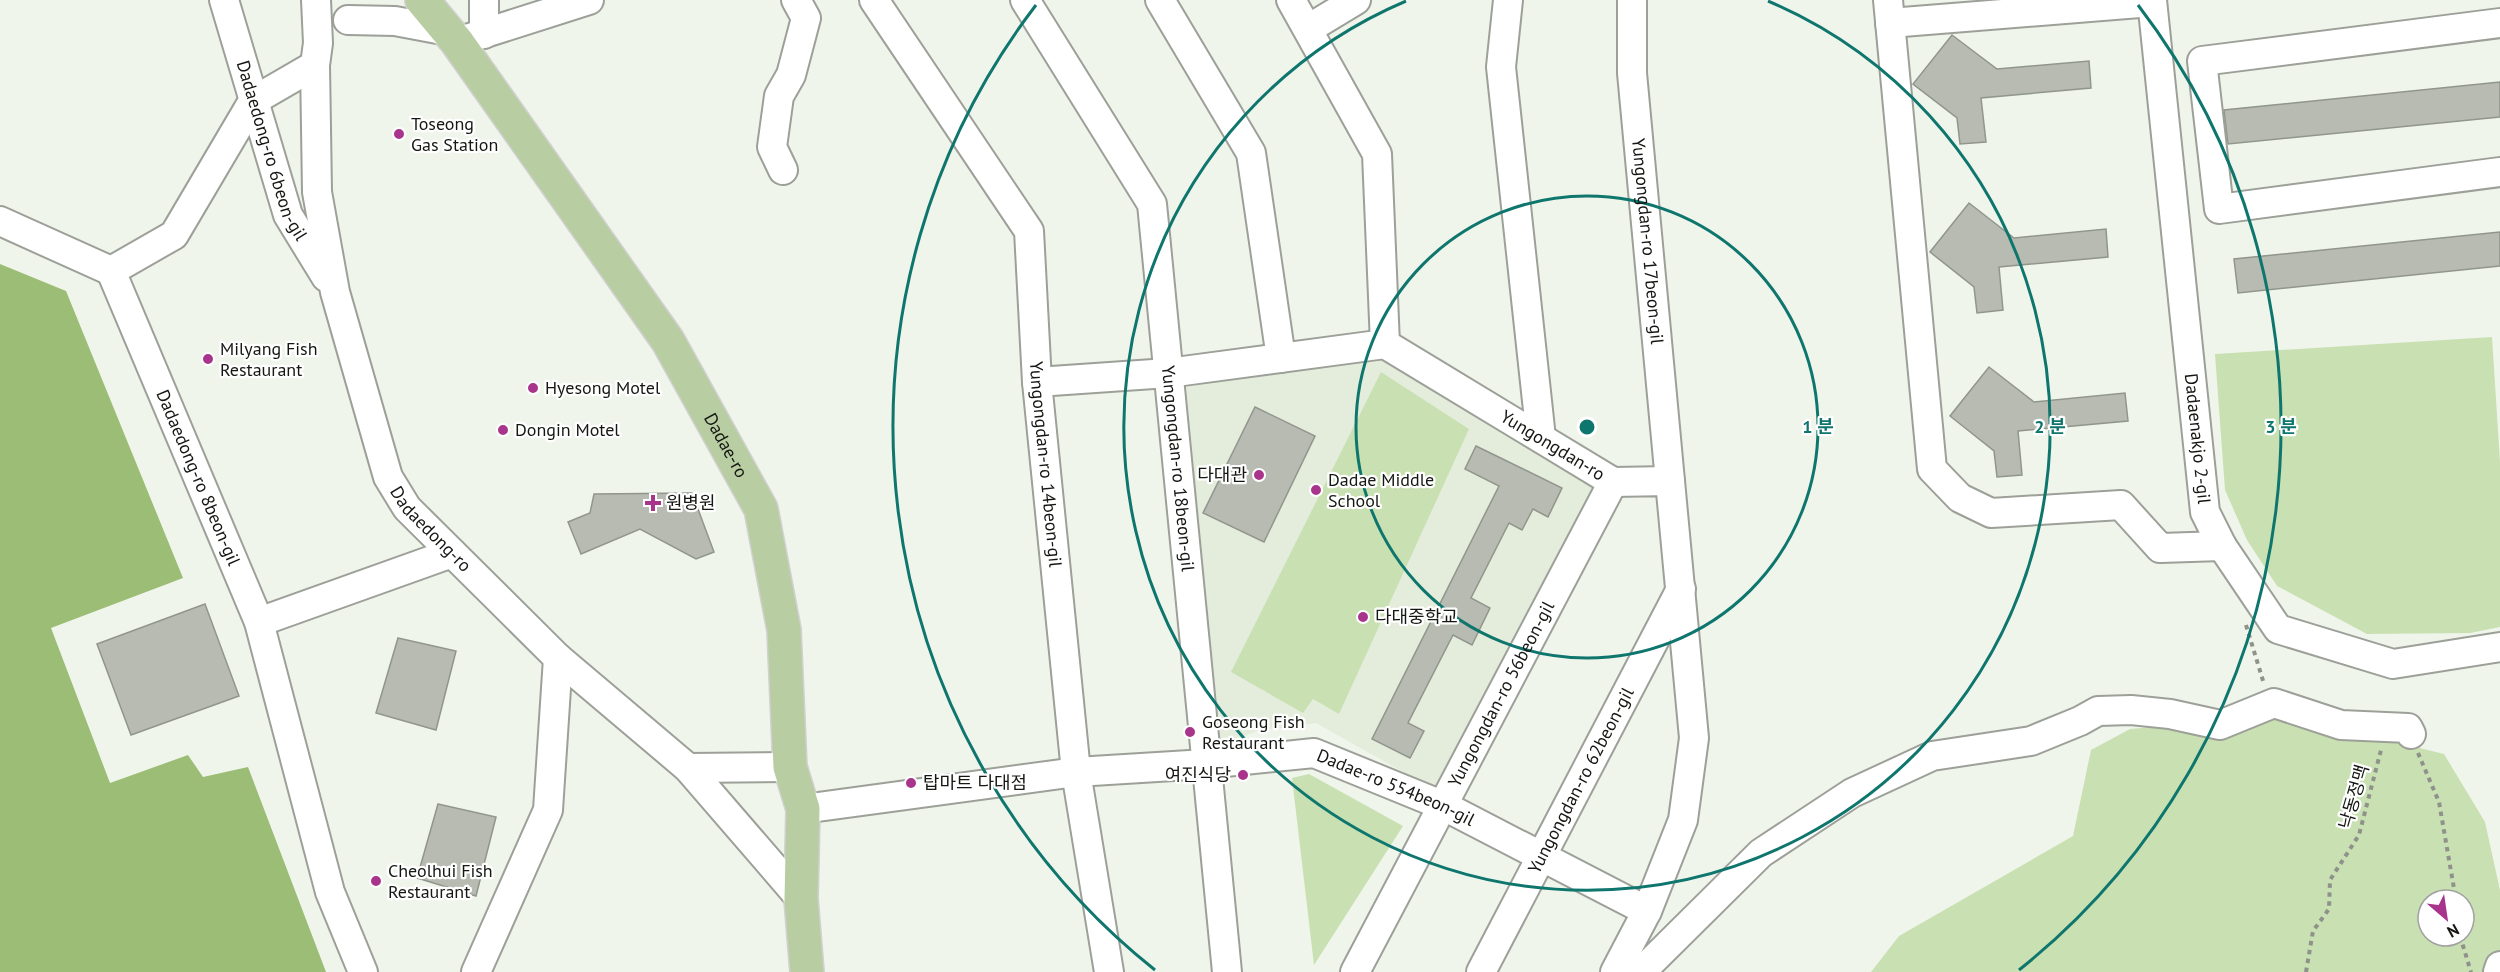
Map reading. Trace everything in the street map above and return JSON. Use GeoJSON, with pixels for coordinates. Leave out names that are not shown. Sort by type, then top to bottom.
{"type":"FeatureCollection","features":[{"type":"Feature","properties":{"kind":"main road","name":"Dadae-ro"},"geometry":{"type":"LineString","coordinates":[[422,0],[463,36],[668,341],[761,508],[784,630],[790,766],[803,809],[801,899],[807,972]]}},
{"type":"Feature","properties":{"kind":"street","name":"Dadaedong-ro 6beon-gil"},"geometry":{"type":"LineString","coordinates":[[224,0],[288,215],[335,292]]}},
{"type":"Feature","properties":{"kind":"street","name":"Dadaedong-ro"},"geometry":{"type":"LineString","coordinates":[[316,0],[317,192],[335,292],[388,477],[407,508],[558,658],[688,768],[801,899]]}},
{"type":"Feature","properties":{"kind":"street"},"geometry":{"type":"LineString","coordinates":[[0,221],[111,271],[174,235],[253,101],[316,54],[348,20],[372,0]]}},
{"type":"Feature","properties":{"kind":"street"},"geometry":{"type":"LineString","coordinates":[[463,36],[484,0]]}},
{"type":"Feature","properties":{"kind":"street"},"geometry":{"type":"LineString","coordinates":[[348,20],[394,21],[463,36],[590,0]]}},
{"type":"Feature","properties":{"kind":"street"},"geometry":{"type":"LineString","coordinates":[[783,170],[772,147],[778,96],[791,75],[806,18],[796,0]]}},
{"type":"Feature","properties":{"kind":"street","name":"Yungongdan-ro 14beon-gil"},"geometry":{"type":"LineString","coordinates":[[874,0],[1029,231],[1037,382],[1076,772],[1109,972]]}},
{"type":"Feature","properties":{"kind":"street","name":"Yungongdan-ro 18beon-gil"},"geometry":{"type":"LineString","coordinates":[[1025,0],[1152,204],[1227,972]]}},
{"type":"Feature","properties":{"kind":"street"},"geometry":{"type":"LineString","coordinates":[[1160,0],[1251,153],[1281,358]]}},
{"type":"Feature","properties":{"kind":"street"},"geometry":{"type":"LineString","coordinates":[[1037,382],[1168,373],[1385,344],[1377,154],[1291,0]]}},
{"type":"Feature","properties":{"kind":"street"},"geometry":{"type":"LineString","coordinates":[[1308,29],[1356,0]]}},
{"type":"Feature","properties":{"kind":"street"},"geometry":{"type":"LineString","coordinates":[[1508,0],[1501,67],[1541,438]]}},
{"type":"Feature","properties":{"kind":"street","name":"Yungongdan-ro 17beon-gil"},"geometry":{"type":"LineString","coordinates":[[1632,0],[1632,73],[1670,481]]}},
{"type":"Feature","properties":{"kind":"street"},"geometry":{"type":"LineString","coordinates":[[2152,1],[1889,11],[1932,469],[1960,498],[1991,513],[2121,505],[2160,548],[2222,546]]}},
{"type":"Feature","properties":{"kind":"street","name":"Dadaenakjo 2-gil"},"geometry":{"type":"LineString","coordinates":[[2152,1],[2205,512],[2222,546],[2278,629],[2393,664],[2500,647]]}},
{"type":"Feature","properties":{"kind":"street"},"geometry":{"type":"LineString","coordinates":[[2500,23],[2202,62],[2219,209],[2500,172]]}},
{"type":"Feature","properties":{"kind":"street","name":"Dadaedong-ro 8beon-gil"},"geometry":{"type":"LineString","coordinates":[[111,271],[259,622],[330,892],[363,972]]}},
{"type":"Feature","properties":{"kind":"street","name":"Yungongdan-ro"},"geometry":{"type":"LineString","coordinates":[[1385,344],[1613,482],[1670,481]]}},
{"type":"Feature","properties":{"kind":"street"},"geometry":{"type":"LineString","coordinates":[[1615,972],[1647,911],[1683,820],[1694,738],[1670,481]]}},
{"type":"Feature","properties":{"kind":"street","name":"Yungongdan-ro 56beon-gil"},"geometry":{"type":"LineString","coordinates":[[1355,972],[1613,482]]}},
{"type":"Feature","properties":{"kind":"street"},"geometry":{"type":"LineString","coordinates":[[259,622],[452,553]]}},
{"type":"Feature","properties":{"kind":"street","name":"Yungongdan-ro 62beon-gil"},"geometry":{"type":"LineString","coordinates":[[1481,972],[1681,589]]}},
{"type":"Feature","properties":{"kind":"street"},"geometry":{"type":"LineString","coordinates":[[477,972],[548,810],[558,658]]}},
{"type":"Feature","properties":{"kind":"street"},"geometry":{"type":"LineString","coordinates":[[1633,972],[1648,965],[1761,853],[1852,793],[1932,756],[2031,741],[2098,711],[2132,710],[2170,714],[2220,724],[2274,703],[2341,725],[2400,730]]}},
{"type":"Feature","properties":{"kind":"street","name":"Dadae-ro 554beon-gil"},"geometry":{"type":"LineString","coordinates":[[803,809],[1076,772],[1206,764],[1314,753],[1444,806],[1647,911]]}},
{"type":"Feature","properties":{"kind":"street"},"geometry":{"type":"LineString","coordinates":[[688,768],[790,766]]}},
{"type":"Feature","properties":{"kind":"street"},"geometry":{"type":"LineString","coordinates":[[2498,972],[2500,966]]}},
{"type":"Feature","properties":{"kind":"path"},"geometry":{"type":"LineString","coordinates":[[2400,730],[2439,802],[2454,888]]}},
{"type":"Feature","properties":{"kind":"path","name":"낙동정맥"},"geometry":{"type":"LineString","coordinates":[[2306,972],[2313,931],[2329,909],[2330,880],[2359,835],[2374,774],[2400,730]]}},
{"type":"Feature","properties":{"kind":"path"},"geometry":{"type":"LineString","coordinates":[[2464,948],[2471,972]]}},
{"type":"Feature","properties":{"kind":"shaded area"},"geometry":{"type":"Polygon","coordinates":[[[0,264],[66,291],[183,578],[51,628],[110,783],[188,755],[203,777],[248,767],[326,972],[0,972],[0,264]]]}},
{"type":"Feature","properties":{"kind":"shaded area"},"geometry":{"type":"Polygon","coordinates":[[[2492,337],[2500,462],[2500,627],[2470,633],[2367,634],[2277,586],[2247,540],[2225,490],[2215,354],[2492,337]]]}},
{"type":"Feature","properties":{"kind":"shaded area","name":"다대중학교"},"geometry":{"type":"Polygon","coordinates":[[[1391,356],[1600,488],[1435,790],[1316,723],[1257,731],[1211,749],[1178,388],[1391,356]]]}},
{"type":"Feature","properties":{"kind":"shaded area"},"geometry":{"type":"Polygon","coordinates":[[[1381,372],[1469,429],[1339,714],[1313,699],[1303,713],[1231,672],[1381,372]]]}},
{"type":"Feature","properties":{"kind":"shaded area"},"geometry":{"type":"Polygon","coordinates":[[[2285,715],[2444,754],[2485,822],[2500,890],[2500,972],[1871,972],[1899,936],[2073,836],[2091,750],[2130,729],[2285,715]]]}},
{"type":"Feature","properties":{"kind":"shaded area"},"geometry":{"type":"Polygon","coordinates":[[[1309,774],[1403,826],[1314,965],[1292,778],[1309,774]]]}},
{"type":"Feature","properties":{"kind":"building"},"geometry":{"type":"Polygon","coordinates":[[[1952,35],[1997,69],[2089,61],[2091,88],[1981,98],[1986,142],[1960,144],[1957,118],[1913,84],[1952,35]]]}},
{"type":"Feature","properties":{"kind":"building"},"geometry":{"type":"Polygon","coordinates":[[[2500,82],[2500,117],[2228,144],[2224,110],[2500,82]]]}},
{"type":"Feature","properties":{"kind":"building"},"geometry":{"type":"Polygon","coordinates":[[[1969,203],[2014,238],[2106,229],[2108,257],[1999,267],[2003,310],[1977,313],[1974,287],[1930,252],[1969,203]]]}},
{"type":"Feature","properties":{"kind":"building"},"geometry":{"type":"Polygon","coordinates":[[[2500,232],[2500,266],[2238,293],[2234,259],[2500,232]]]}},
{"type":"Feature","properties":{"kind":"building"},"geometry":{"type":"Polygon","coordinates":[[[1989,367],[2034,402],[2125,393],[2128,421],[2018,431],[2022,475],[1997,477],[1994,451],[1950,416],[1989,367]]]}},
{"type":"Feature","properties":{"kind":"building","name":"다대관"},"geometry":{"type":"Polygon","coordinates":[[[1255,407],[1315,436],[1264,542],[1203,513],[1255,407]]]}},
{"type":"Feature","properties":{"kind":"building"},"geometry":{"type":"Polygon","coordinates":[[[1476,446],[1562,488],[1548,517],[1533,509],[1522,530],[1509,523],[1471,598],[1490,608],[1472,645],[1453,635],[1408,723],[1424,731],[1410,758],[1372,739],[1499,486],[1465,469],[1476,446]]]}},
{"type":"Feature","properties":{"kind":"building"},"geometry":{"type":"Polygon","coordinates":[[[692,493],[714,552],[696,559],[640,529],[581,554],[568,522],[590,513],[594,494],[692,493]]]}},
{"type":"Feature","properties":{"kind":"building"},"geometry":{"type":"Polygon","coordinates":[[[205,604],[239,696],[131,735],[97,644],[205,604]]]}},
{"type":"Feature","properties":{"kind":"building"},"geometry":{"type":"Polygon","coordinates":[[[398,638],[456,651],[436,730],[376,713],[398,638]]]}},
{"type":"Feature","properties":{"kind":"building"},"geometry":{"type":"Polygon","coordinates":[[[438,804],[496,817],[476,896],[417,878],[438,804]]]}},
{"type":"Feature","properties":{"kind":"place","name":"Toseong Gas Station"},"geometry":{"type":"Point","coordinates":[399,134]}},
{"type":"Feature","properties":{"kind":"place","name":"Milyang Fish Restaurant"},"geometry":{"type":"Point","coordinates":[208,359]}},
{"type":"Feature","properties":{"kind":"place","name":"Hyesong Motel"},"geometry":{"type":"Point","coordinates":[533,388]}},
{"type":"Feature","properties":{"kind":"place","name":"Dongin Motel"},"geometry":{"type":"Point","coordinates":[503,430]}},
{"type":"Feature","properties":{"kind":"place","name":"다대관"},"geometry":{"type":"Point","coordinates":[1259,475]}},
{"type":"Feature","properties":{"kind":"place","name":"Dadae Middle School"},"geometry":{"type":"Point","coordinates":[1316,490]}},
{"type":"Feature","properties":{"kind":"place","name":"원병원"},"geometry":{"type":"Point","coordinates":[653,503]}},
{"type":"Feature","properties":{"kind":"place","name":"다대중학교"},"geometry":{"type":"Point","coordinates":[1363,617]}},
{"type":"Feature","properties":{"kind":"place","name":"Goseong Fish Restaurant"},"geometry":{"type":"Point","coordinates":[1190,732]}},
{"type":"Feature","properties":{"kind":"place","name":"여진식당"},"geometry":{"type":"Point","coordinates":[1243,775]}},
{"type":"Feature","properties":{"kind":"place","name":"탑마트 다대점"},"geometry":{"type":"Point","coordinates":[911,783]}},
{"type":"Feature","properties":{"kind":"place","name":"Cheolhui Fish Restaurant"},"geometry":{"type":"Point","coordinates":[376,881]}}]}
